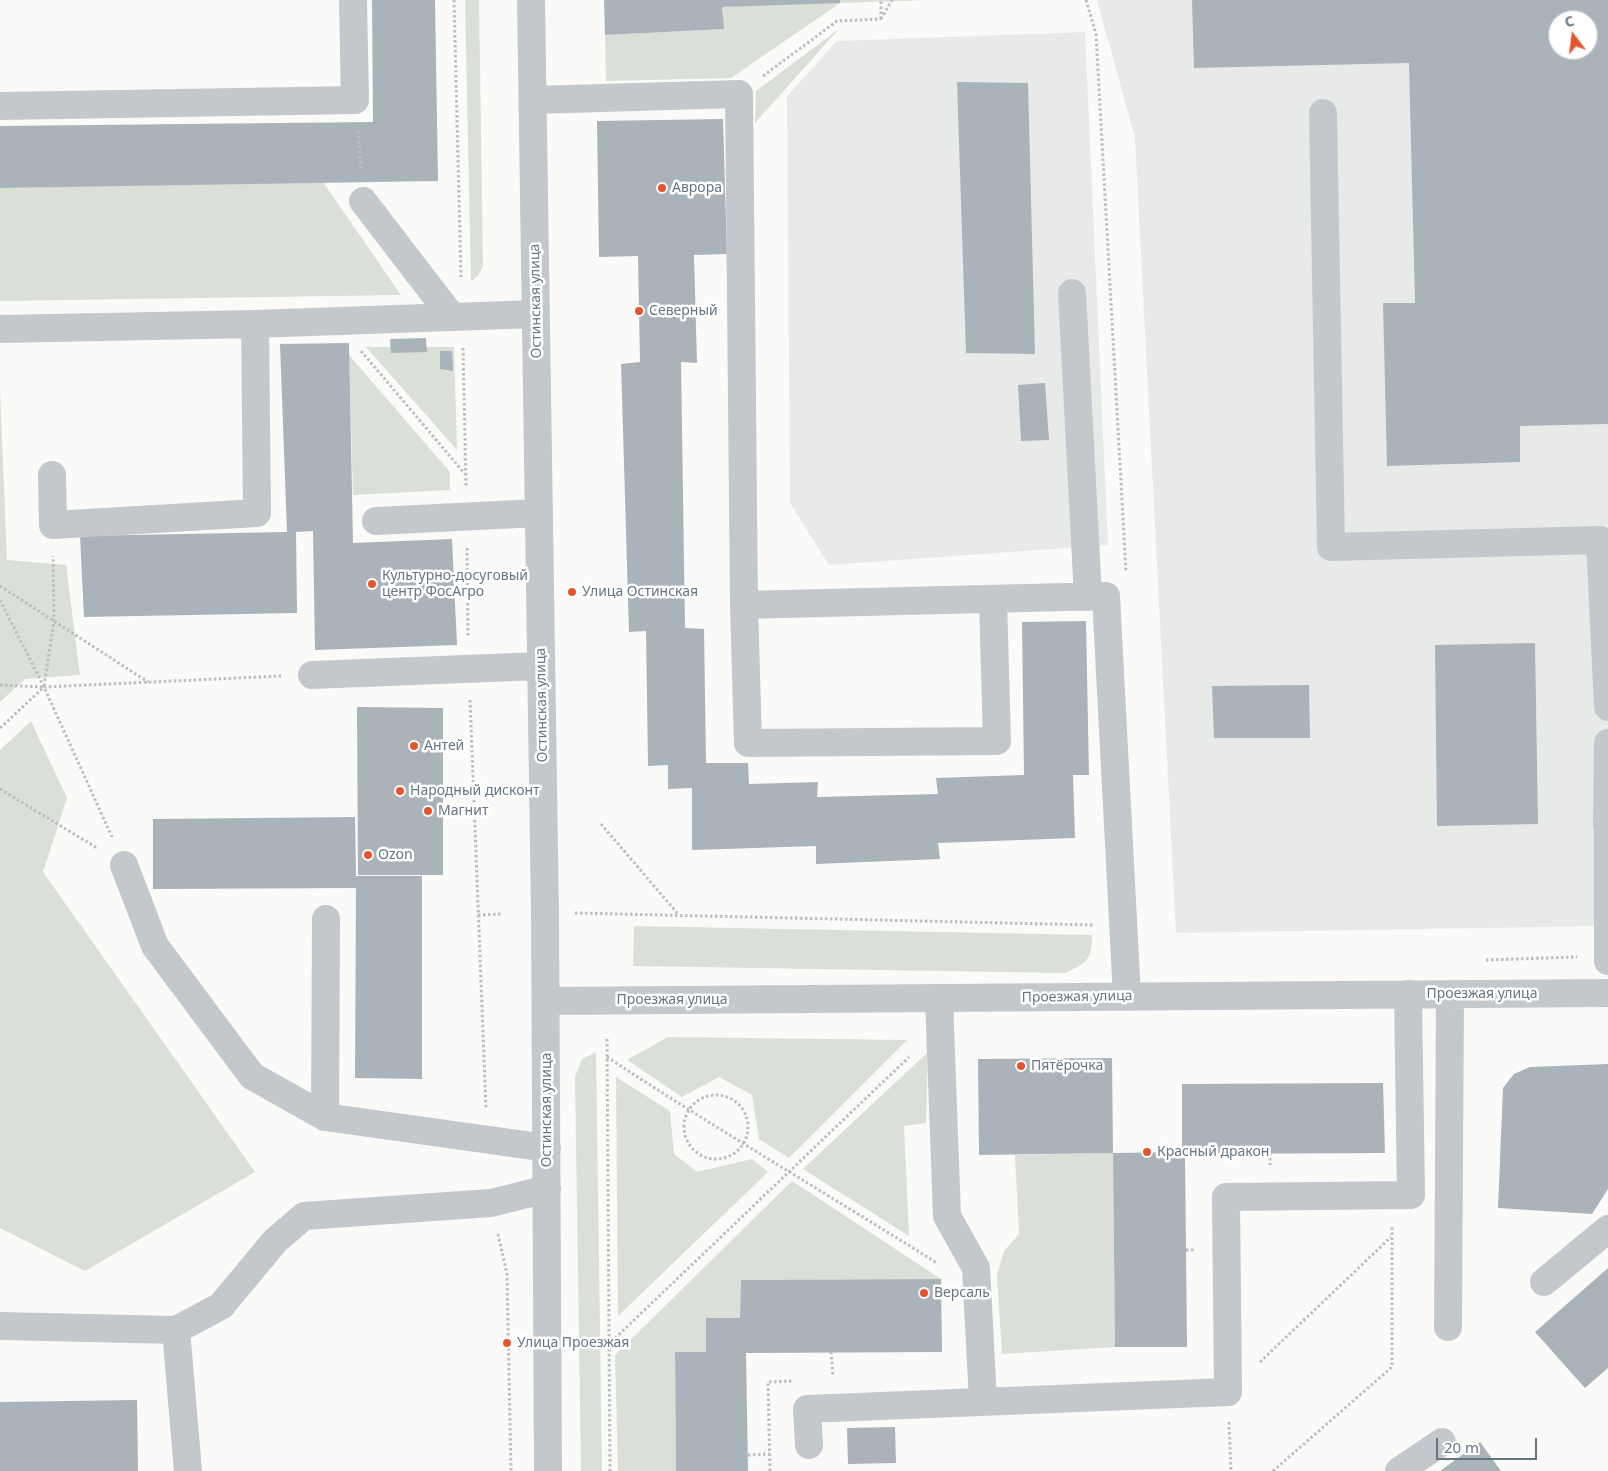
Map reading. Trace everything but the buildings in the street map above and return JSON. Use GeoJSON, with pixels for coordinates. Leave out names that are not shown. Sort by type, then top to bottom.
{"type":"FeatureCollection","features":[{"type":"Feature","properties":{"kind":"street"},"geometry":{"type":"LineString","coordinates":[[0,106],[355,100],[353,0]]}},
{"type":"Feature","properties":{"kind":"street","name":"Остинская улица"},"geometry":{"type":"LineString","coordinates":[[531,0],[546,1002],[548,1471]]}},
{"type":"Feature","properties":{"kind":"street"},"geometry":{"type":"LineString","coordinates":[[533,100],[739,94],[744,605],[748,743],[997,741],[993,600]]}},
{"type":"Feature","properties":{"kind":"street"},"geometry":{"type":"LineString","coordinates":[[1323,113],[1331,547],[1604,540],[1608,707]]}},
{"type":"Feature","properties":{"kind":"street"},"geometry":{"type":"LineString","coordinates":[[363,201],[457,317]]}},
{"type":"Feature","properties":{"kind":"street"},"geometry":{"type":"LineString","coordinates":[[1072,294],[1088,597]]}},
{"type":"Feature","properties":{"kind":"street"},"geometry":{"type":"LineString","coordinates":[[0,329],[255,324],[536,314]]}},
{"type":"Feature","properties":{"kind":"street"},"geometry":{"type":"LineString","coordinates":[[52,475],[53,525],[257,513],[255,324]]}},
{"type":"Feature","properties":{"kind":"street"},"geometry":{"type":"LineString","coordinates":[[376,521],[539,513]]}},
{"type":"Feature","properties":{"kind":"street"},"geometry":{"type":"LineString","coordinates":[[744,605],[1106,596],[1127,997]]}},
{"type":"Feature","properties":{"kind":"street"},"geometry":{"type":"LineString","coordinates":[[312,675],[541,666]]}},
{"type":"Feature","properties":{"kind":"street"},"geometry":{"type":"LineString","coordinates":[[1608,743],[1608,961]]}},
{"type":"Feature","properties":{"kind":"street"},"geometry":{"type":"LineString","coordinates":[[124,865],[155,946],[252,1076],[325,1118],[547,1148]]}},
{"type":"Feature","properties":{"kind":"street"},"geometry":{"type":"LineString","coordinates":[[325,1118],[326,919]]}},
{"type":"Feature","properties":{"kind":"street","name":"Проезжая улица"},"geometry":{"type":"LineString","coordinates":[[546,1002],[1608,993]]}},
{"type":"Feature","properties":{"kind":"street"},"geometry":{"type":"LineString","coordinates":[[810,1445],[807,1409],[1228,1392],[1226,1197],[1411,1195],[1408,994]]}},
{"type":"Feature","properties":{"kind":"street"},"geometry":{"type":"LineString","coordinates":[[1448,1327],[1450,994]]}},
{"type":"Feature","properties":{"kind":"street"},"geometry":{"type":"LineString","coordinates":[[939,998],[947,1216],[976,1268],[983,1401]]}},
{"type":"Feature","properties":{"kind":"street"},"geometry":{"type":"LineString","coordinates":[[0,1326],[176,1330],[221,1306],[275,1241],[304,1216],[491,1202],[547,1189]]}},
{"type":"Feature","properties":{"kind":"street"},"geometry":{"type":"LineString","coordinates":[[1544,1282],[1608,1229]]}},
{"type":"Feature","properties":{"kind":"street"},"geometry":{"type":"LineString","coordinates":[[176,1330],[188,1471]]}},
{"type":"Feature","properties":{"kind":"street"},"geometry":{"type":"LineString","coordinates":[[1398,1471],[1442,1442]]}},
{"type":"Feature","properties":{"kind":"path"},"geometry":{"type":"LineString","coordinates":[[454,0],[457,317],[466,475],[469,669],[478,915],[503,914]]}},
{"type":"Feature","properties":{"kind":"path"},"geometry":{"type":"LineString","coordinates":[[881,0],[881,19]]}},
{"type":"Feature","properties":{"kind":"path"},"geometry":{"type":"LineString","coordinates":[[881,19],[892,0]]}},
{"type":"Feature","properties":{"kind":"path"},"geometry":{"type":"LineString","coordinates":[[1086,0],[1096,34],[1126,581]]}},
{"type":"Feature","properties":{"kind":"path"},"geometry":{"type":"LineString","coordinates":[[739,94],[837,20],[881,19]]}},
{"type":"Feature","properties":{"kind":"path"},"geometry":{"type":"LineString","coordinates":[[355,100],[363,201]]}},
{"type":"Feature","properties":{"kind":"path"},"geometry":{"type":"LineString","coordinates":[[355,344],[466,475]]}},
{"type":"Feature","properties":{"kind":"path"},"geometry":{"type":"LineString","coordinates":[[0,728],[44,687],[54,621],[53,525]]}},
{"type":"Feature","properties":{"kind":"path"},"geometry":{"type":"LineString","coordinates":[[0,586],[149,682]]}},
{"type":"Feature","properties":{"kind":"path"},"geometry":{"type":"LineString","coordinates":[[0,600],[44,687],[124,865]]}},
{"type":"Feature","properties":{"kind":"path"},"geometry":{"type":"LineString","coordinates":[[0,686],[44,687],[312,675]]}},
{"type":"Feature","properties":{"kind":"path"},"geometry":{"type":"LineString","coordinates":[[0,788],[124,865]]}},
{"type":"Feature","properties":{"kind":"path"},"geometry":{"type":"LineString","coordinates":[[602,824],[678,914]]}},
{"type":"Feature","properties":{"kind":"path"},"geometry":{"type":"LineString","coordinates":[[572,913],[1094,925]]}},
{"type":"Feature","properties":{"kind":"path"},"geometry":{"type":"LineString","coordinates":[[608,1345],[939,1029]]}},
{"type":"Feature","properties":{"kind":"path"},"geometry":{"type":"LineString","coordinates":[[607,1040],[610,1471]]}},
{"type":"Feature","properties":{"kind":"path"},"geometry":{"type":"LineString","coordinates":[[607,1056],[688,1110],[790,1170],[938,1264]]}},
{"type":"Feature","properties":{"kind":"path"},"geometry":{"type":"LineString","coordinates":[[711,1096],[727,1097],[743,1111],[747,1122],[747,1132],[743,1143],[737,1151],[724,1158],[709,1158],[699,1154],[692,1148],[684,1130],[688,1110],[696,1102],[711,1096]]}},
{"type":"Feature","properties":{"kind":"path"},"geometry":{"type":"LineString","coordinates":[[1270,1153],[1270,1169]]}},
{"type":"Feature","properties":{"kind":"path"},"geometry":{"type":"LineString","coordinates":[[1273,1471],[1392,1367],[1393,1195]]}},
{"type":"Feature","properties":{"kind":"path"},"geometry":{"type":"LineString","coordinates":[[1231,1471],[1228,1392],[1392,1237]]}},
{"type":"Feature","properties":{"kind":"path"},"geometry":{"type":"LineString","coordinates":[[1186,1250],[1202,1250]]}},
{"type":"Feature","properties":{"kind":"path"},"geometry":{"type":"LineString","coordinates":[[831,1352],[833,1379],[842,1379]]}},
{"type":"Feature","properties":{"kind":"path"},"geometry":{"type":"LineString","coordinates":[[770,1471],[768,1382],[796,1381]]}},
{"type":"Feature","properties":{"kind":"path"},"geometry":{"type":"LineString","coordinates":[[748,1455],[770,1454]]}},
{"type":"Feature","properties":{"kind":"shaded area"},"geometry":{"type":"Polygon","coordinates":[[[465,0],[479,0],[483,266],[478,276],[471,281],[465,0]]]}},
{"type":"Feature","properties":{"kind":"shaded area"},"geometry":{"type":"Polygon","coordinates":[[[840,0],[928,0],[840,3],[731,78],[606,81],[605,35],[723,29],[722,7],[840,0]]]}},
{"type":"Feature","properties":{"kind":"shaded area"},"geometry":{"type":"Polygon","coordinates":[[[1097,0],[1608,0],[1608,926],[1176,933],[1135,138],[1097,0]]]}},
{"type":"Feature","properties":{"kind":"shaded area"},"geometry":{"type":"Polygon","coordinates":[[[839,29],[755,123],[756,91],[839,29]]]}},
{"type":"Feature","properties":{"kind":"shaded area"},"geometry":{"type":"Polygon","coordinates":[[[1085,32],[1108,545],[829,565],[790,503],[787,96],[837,41],[1085,32]]]}},
{"type":"Feature","properties":{"kind":"shaded area"},"geometry":{"type":"Polygon","coordinates":[[[323,182],[401,295],[0,301],[0,188],[323,182]]]}},
{"type":"Feature","properties":{"kind":"shaded area"},"geometry":{"type":"Polygon","coordinates":[[[366,347],[454,347],[457,450],[366,347]]]}},
{"type":"Feature","properties":{"kind":"shaded area"},"geometry":{"type":"Polygon","coordinates":[[[349,355],[450,472],[450,490],[353,495],[349,355]]]}},
{"type":"Feature","properties":{"kind":"shaded area"},"geometry":{"type":"Polygon","coordinates":[[[0,390],[7,560],[66,565],[80,675],[25,679],[0,702],[0,390]]]}},
{"type":"Feature","properties":{"kind":"shaded area"},"geometry":{"type":"Polygon","coordinates":[[[31,721],[67,798],[43,872],[255,1172],[85,1271],[0,1228],[0,750],[31,721]]]}},
{"type":"Feature","properties":{"kind":"shaded area"},"geometry":{"type":"Polygon","coordinates":[[[634,926],[1092,935],[1092,943],[1089,956],[1083,964],[1065,973],[633,966],[634,926]]]}},
{"type":"Feature","properties":{"kind":"shaded area"},"geometry":{"type":"Polygon","coordinates":[[[668,1037],[907,1040],[789,1158],[759,1139],[752,1095],[719,1077],[682,1097],[627,1060],[668,1037]]]}},
{"type":"Feature","properties":{"kind":"shaded area"},"geometry":{"type":"Polygon","coordinates":[[[596,1052],[602,1471],[581,1471],[575,1077],[582,1059],[596,1052]]]}},
{"type":"Feature","properties":{"kind":"shaded area"},"geometry":{"type":"Polygon","coordinates":[[[928,1052],[926,1123],[904,1126],[909,1236],[803,1169],[928,1052]]]}},
{"type":"Feature","properties":{"kind":"shaded area"},"geometry":{"type":"Polygon","coordinates":[[[616,1077],[670,1111],[674,1154],[697,1172],[752,1159],[768,1172],[618,1316],[616,1077]]]}},
{"type":"Feature","properties":{"kind":"shaded area"},"geometry":{"type":"Polygon","coordinates":[[[1113,1153],[1115,1347],[1002,1354],[997,1275],[1004,1251],[1019,1234],[1015,1155],[1113,1153]]]}},
{"type":"Feature","properties":{"kind":"shaded area"},"geometry":{"type":"Polygon","coordinates":[[[792,1181],[941,1279],[741,1280],[740,1318],[706,1318],[706,1352],[675,1353],[676,1471],[618,1471],[615,1355],[792,1181]]]}},
{"type":"Feature","properties":{"kind":"place","name":"Аврора"},"geometry":{"type":"Point","coordinates":[662,188]}},
{"type":"Feature","properties":{"kind":"place","name":"Северный"},"geometry":{"type":"Point","coordinates":[639,311]}},
{"type":"Feature","properties":{"kind":"place","name":"Культурно-досуговый центр ФосАгро"},"geometry":{"type":"Point","coordinates":[372,584]}},
{"type":"Feature","properties":{"kind":"place","name":"Улица Остинская"},"geometry":{"type":"Point","coordinates":[572,592]}},
{"type":"Feature","properties":{"kind":"place","name":"Антей"},"geometry":{"type":"Point","coordinates":[414,746]}},
{"type":"Feature","properties":{"kind":"place","name":"Народный дисконт"},"geometry":{"type":"Point","coordinates":[400,791]}},
{"type":"Feature","properties":{"kind":"place","name":"Магнит"},"geometry":{"type":"Point","coordinates":[428,811]}},
{"type":"Feature","properties":{"kind":"place","name":"Ozon"},"geometry":{"type":"Point","coordinates":[368,855]}},
{"type":"Feature","properties":{"kind":"place","name":"Пятёрочка"},"geometry":{"type":"Point","coordinates":[1021,1066]}},
{"type":"Feature","properties":{"kind":"place","name":"Красный дракон"},"geometry":{"type":"Point","coordinates":[1147,1152]}},
{"type":"Feature","properties":{"kind":"place","name":"Версаль"},"geometry":{"type":"Point","coordinates":[924,1293]}},
{"type":"Feature","properties":{"kind":"place","name":"Улица Проезжая"},"geometry":{"type":"Point","coordinates":[507,1343]}}]}
